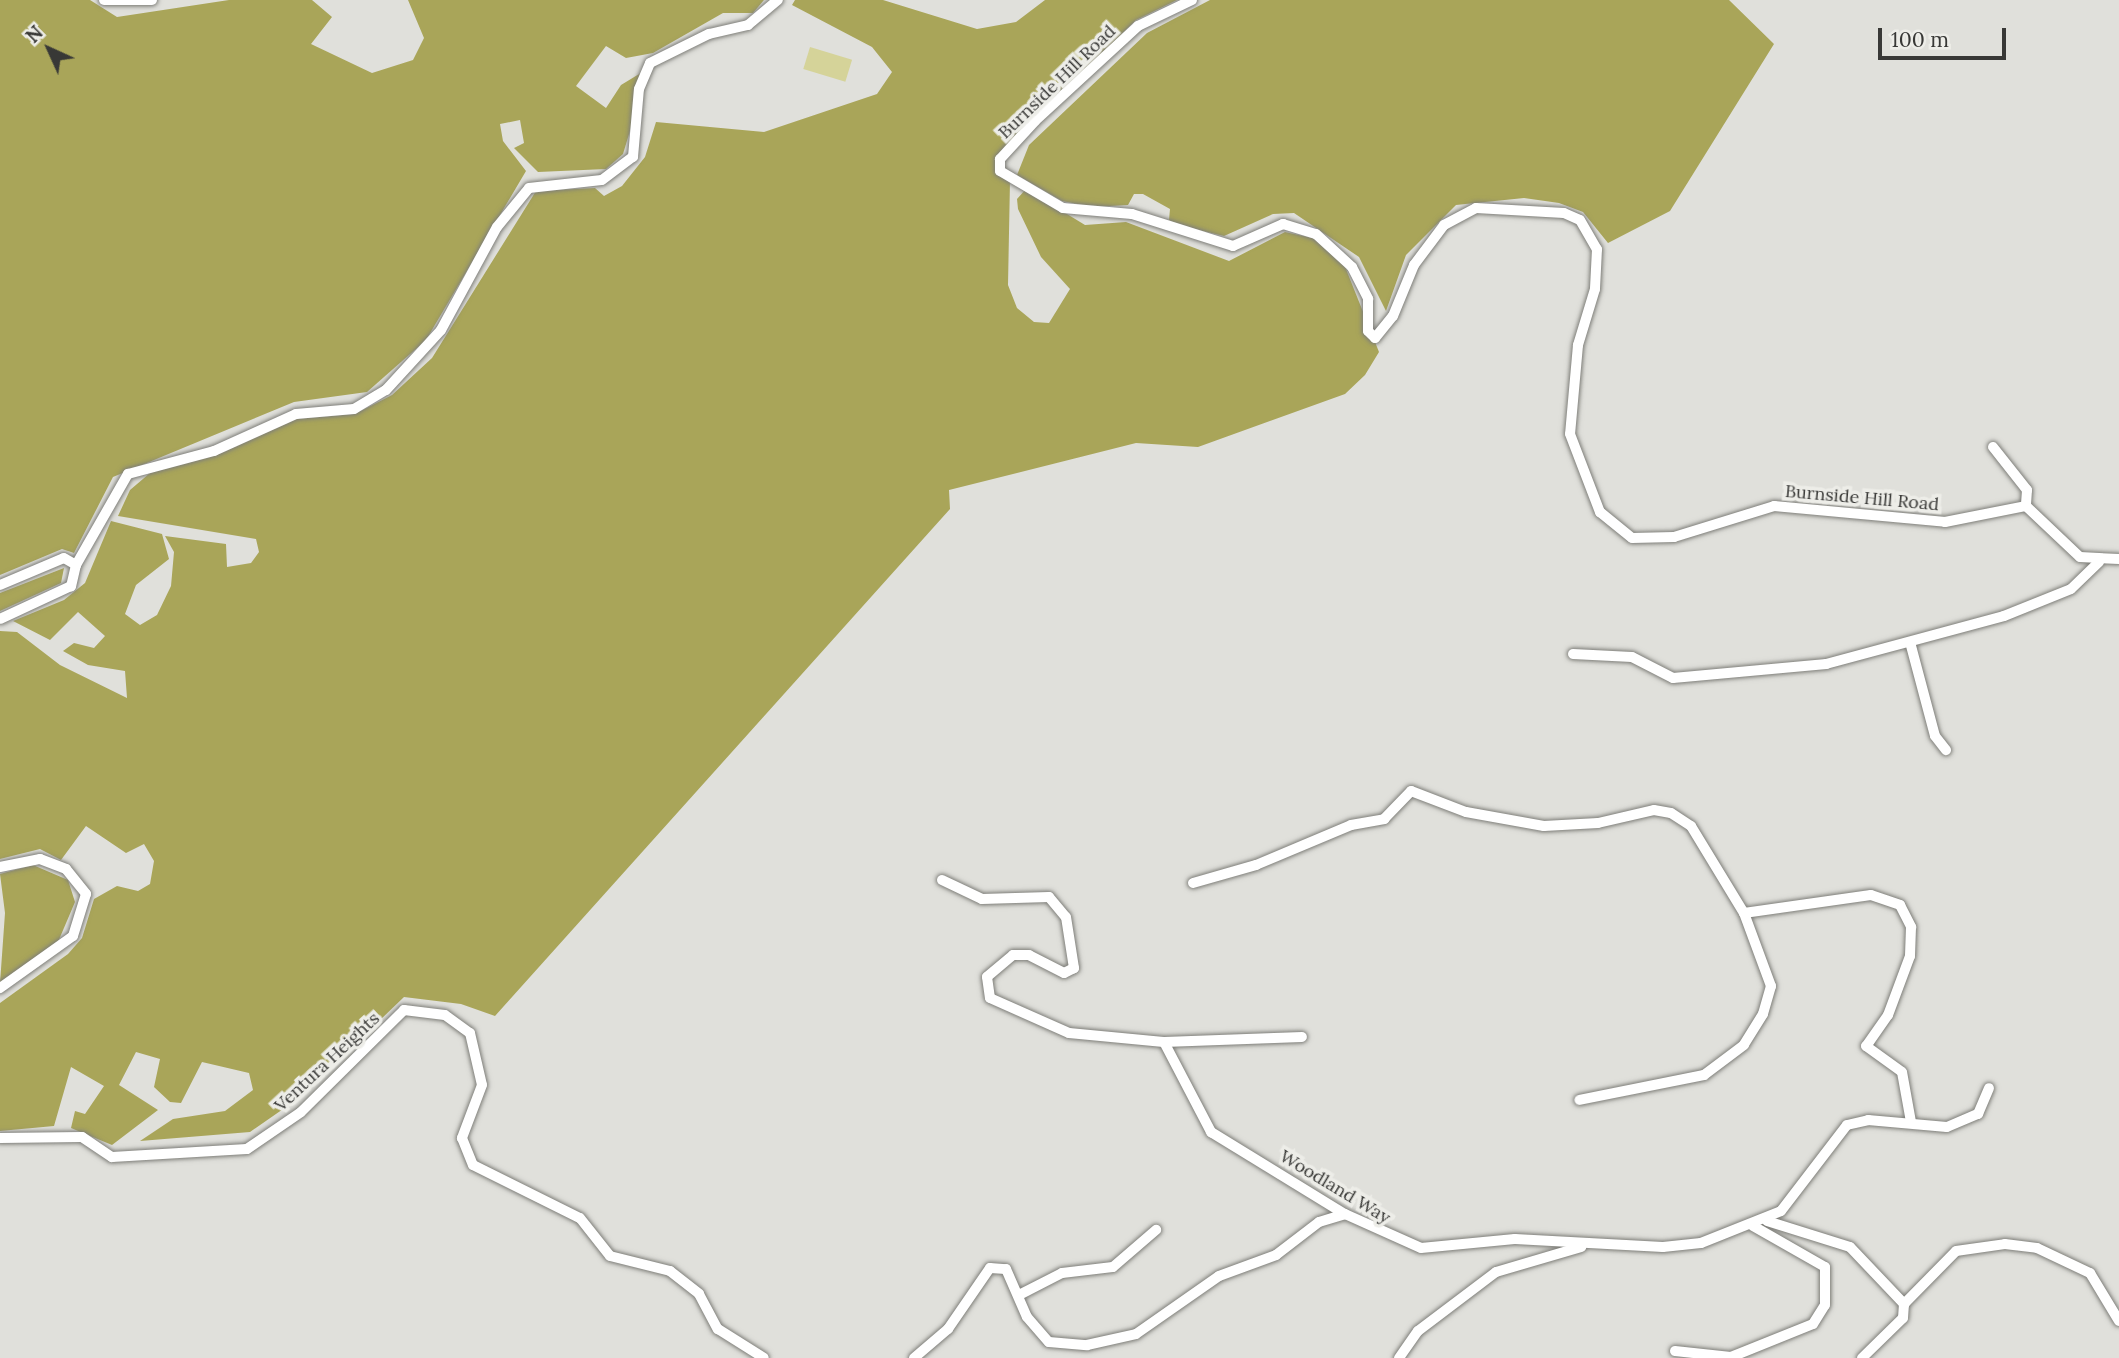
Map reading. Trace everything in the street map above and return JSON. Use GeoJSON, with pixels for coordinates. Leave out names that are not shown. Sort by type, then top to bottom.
{"type":"FeatureCollection","features":[{"type":"Feature","properties":{"kind":"street"},"geometry":{"type":"LineString","coordinates":[[104,0],[152,0]]}},
{"type":"Feature","properties":{"kind":"street"},"geometry":{"type":"LineString","coordinates":[[0,619],[71,586],[76,565],[128,474],[214,451],[296,414],[354,409],[386,390],[441,330],[498,227],[529,188],[602,180],[633,157],[640,78],[650,63],[709,34],[748,25],[778,0]]}},
{"type":"Feature","properties":{"kind":"street","name":"Burnside Hill Road"},"geometry":{"type":"LineString","coordinates":[[1192,0],[1138,26],[1035,121],[1000,159],[1000,171],[1063,208],[1132,214],[1233,246],[1283,224],[1316,234],[1352,267],[1368,299],[1368,331],[1375,338],[1393,316],[1414,265],[1444,225],[1476,208],[1541,210],[1580,220],[1597,249],[1595,289],[1578,345],[1570,434],[1600,512],[1632,538],[1674,537],[1774,506],[1945,522],[2026,506]]}},
{"type":"Feature","properties":{"kind":"street"},"geometry":{"type":"LineString","coordinates":[[1993,447],[2026,490],[2026,506],[2080,557],[2099,562],[2119,559]]}},
{"type":"Feature","properties":{"kind":"street"},"geometry":{"type":"LineString","coordinates":[[0,585],[64,558],[76,565]]}},
{"type":"Feature","properties":{"kind":"street"},"geometry":{"type":"LineString","coordinates":[[1573,654],[1632,657],[1673,678],[1741,676],[1826,664],[1910,642],[2071,589],[2099,562]]}},
{"type":"Feature","properties":{"kind":"street"},"geometry":{"type":"LineString","coordinates":[[1910,642],[1935,736],[1946,750]]}},
{"type":"Feature","properties":{"kind":"street"},"geometry":{"type":"LineString","coordinates":[[1193,883],[1352,825],[1384,819],[1411,791],[1466,812],[1545,826],[1598,823],[1654,810],[1671,813],[1691,826],[1744,913],[1771,986],[1763,1014],[1744,1045],[1725,1063],[1680,1083],[1579,1100]]}},
{"type":"Feature","properties":{"kind":"street"},"geometry":{"type":"LineString","coordinates":[[0,867],[40,859],[66,869],[86,894],[73,936],[0,988]]}},
{"type":"Feature","properties":{"kind":"street"},"geometry":{"type":"LineString","coordinates":[[942,880],[982,899],[1043,895],[1062,908],[1074,968],[1063,973],[1029,955],[1013,956],[987,977],[990,999],[1069,1033],[1164,1042],[1302,1037]]}},
{"type":"Feature","properties":{"kind":"street"},"geometry":{"type":"LineString","coordinates":[[1744,913],[1871,895],[1900,905],[1912,927],[1910,956],[1888,1015],[1866,1046],[1902,1072],[1911,1122]]}},
{"type":"Feature","properties":{"kind":"street","name":"Ventura Heights"},"geometry":{"type":"LineString","coordinates":[[0,1138],[38,1133],[82,1137],[112,1157],[247,1149],[301,1112],[404,1010],[445,1015],[470,1033],[482,1085],[461,1138],[473,1165],[580,1218],[610,1256],[670,1271],[699,1294],[718,1329],[764,1358]]}},
{"type":"Feature","properties":{"kind":"street","name":"Woodland Way"},"geometry":{"type":"LineString","coordinates":[[1164,1042],[1211,1132],[1345,1214],[1421,1248],[1515,1239],[1663,1247],[1767,1221]]}},
{"type":"Feature","properties":{"kind":"street"},"geometry":{"type":"LineString","coordinates":[[1905,1304],[1850,1247],[1767,1221],[1847,1125],[1911,1122],[1939,1128],[1964,1122],[1983,1108],[1989,1087]]}},
{"type":"Feature","properties":{"kind":"street"},"geometry":{"type":"LineString","coordinates":[[914,1358],[948,1329],[990,1268],[1006,1269],[1027,1317],[1049,1342],[1064,1348],[1125,1337],[1158,1323],[1219,1276],[1276,1255],[1319,1222],[1345,1214]]}},
{"type":"Feature","properties":{"kind":"street"},"geometry":{"type":"LineString","coordinates":[[1675,1351],[1749,1354],[1803,1333],[1825,1305],[1825,1267],[1753,1226]]}},
{"type":"Feature","properties":{"kind":"street"},"geometry":{"type":"LineString","coordinates":[[1019,1295],[1062,1273],[1113,1267],[1156,1230]]}},
{"type":"Feature","properties":{"kind":"street"},"geometry":{"type":"LineString","coordinates":[[1863,1358],[1903,1318],[1905,1304],[1956,1251],[2005,1244],[2037,1248],[2090,1273],[2119,1321]]}},
{"type":"Feature","properties":{"kind":"street"},"geometry":{"type":"LineString","coordinates":[[1399,1358],[1442,1309],[1496,1272],[1590,1245]]}},
{"type":"Feature","properties":{"kind":"shaded area"},"geometry":{"type":"Polygon","coordinates":[[[0,0],[90,0],[117,17],[229,0],[312,0],[332,17],[311,44],[372,73],[413,60],[424,38],[408,0],[764,0],[753,13],[723,13],[653,53],[626,58],[606,46],[576,86],[606,108],[621,85],[649,68],[623,154],[606,169],[538,172],[514,148],[524,143],[520,120],[500,124],[503,141],[526,171],[426,340],[367,392],[294,402],[113,477],[74,553],[62,549],[0,575],[0,0]]]}},
{"type":"Feature","properties":{"kind":"shaded area"},"geometry":{"type":"Polygon","coordinates":[[[795,0],[883,0],[977,29],[1016,22],[1045,0],[1177,0],[1136,20],[998,155],[1010,181],[1008,285],[1017,308],[1034,322],[1049,323],[1070,289],[1041,257],[1018,209],[1017,199],[1026,189],[1085,225],[1126,222],[1229,261],[1285,232],[1317,239],[1342,259],[1379,352],[1365,375],[1345,394],[1198,447],[1136,443],[949,490],[950,509],[495,1016],[461,1004],[404,997],[299,1098],[250,1132],[140,1141],[173,1119],[225,1111],[253,1090],[249,1073],[202,1062],[181,1103],[170,1102],[154,1087],[160,1059],[136,1052],[119,1085],[158,1110],[112,1145],[71,1128],[75,1111],[85,1114],[104,1086],[71,1067],[54,1126],[0,1131],[0,1003],[68,954],[82,938],[94,899],[117,886],[138,891],[150,884],[154,861],[144,844],[126,853],[86,826],[61,860],[40,849],[0,859],[0,631],[17,632],[60,665],[127,698],[125,671],[88,665],[63,651],[74,643],[94,648],[105,636],[78,612],[50,640],[13,621],[64,600],[85,583],[111,521],[162,534],[169,559],[136,585],[125,614],[140,625],[157,615],[171,586],[174,552],[165,536],[226,544],[227,567],[251,563],[259,552],[256,539],[118,516],[130,490],[150,473],[295,419],[355,414],[392,395],[432,358],[536,191],[595,188],[604,196],[622,186],[645,157],[656,122],[764,132],[877,94],[892,72],[872,47],[792,5],[795,0]]]}},
{"type":"Feature","properties":{"kind":"shaded area"},"geometry":{"type":"Polygon","coordinates":[[[1210,0],[1729,0],[1774,44],[1670,211],[1608,243],[1583,212],[1559,203],[1524,198],[1456,205],[1406,255],[1386,311],[1359,257],[1294,213],[1273,214],[1224,236],[1178,225],[1169,220],[1170,209],[1143,194],[1134,194],[1128,205],[1093,207],[1062,201],[1017,175],[1029,145],[1147,33],[1210,0]]]}},
{"type":"Feature","properties":{"kind":"shaded area"},"geometry":{"type":"Polygon","coordinates":[[[810,47],[852,60],[845,82],[803,69],[810,47]]]}},
{"type":"Feature","properties":{"kind":"shaded area"},"geometry":{"type":"Polygon","coordinates":[[[64,568],[61,583],[0,611],[0,593],[64,568]]]}},
{"type":"Feature","properties":{"kind":"shaded area"},"geometry":{"type":"Polygon","coordinates":[[[33,865],[68,880],[75,902],[58,942],[0,983],[5,913],[0,874],[33,865]]]}}]}
